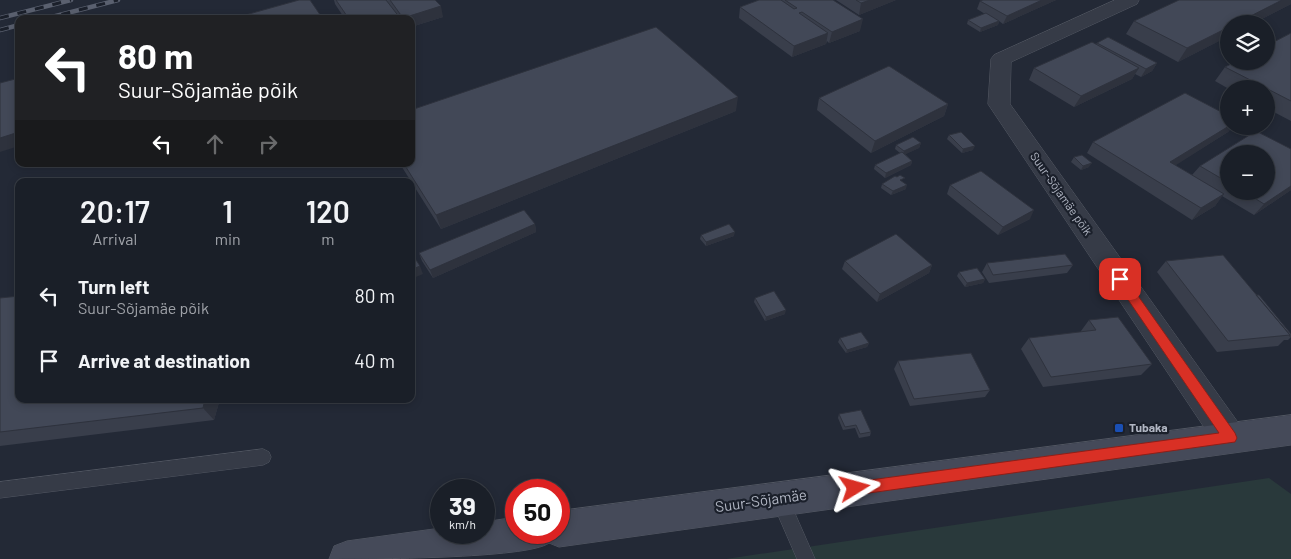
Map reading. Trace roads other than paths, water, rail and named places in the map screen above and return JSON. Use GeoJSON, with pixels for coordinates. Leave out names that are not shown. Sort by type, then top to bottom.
{"type":"FeatureCollection","features":[{"type":"Feature","properties":{"kind":"main road","name":"Suur-Sõjamäe"},"geometry":{"type":"LineString","coordinates":[[570,527],[1291,430]]}},
{"type":"Feature","properties":{"kind":"main road"},"geometry":{"type":"LineString","coordinates":[[357,558],[505,537]]}},
{"type":"Feature","properties":{"kind":"street","name":"Suur-Sõjamäe põik"},"geometry":{"type":"LineString","coordinates":[[1130,0],[1001,59],[999,104],[1230,438]]}},
{"type":"Feature","properties":{"kind":"lane"},"geometry":{"type":"LineString","coordinates":[[0,490],[263,457]]}},
{"type":"Feature","properties":{"kind":"lane"},"geometry":{"type":"LineString","coordinates":[[780,498],[806,559]]}},
{"type":"Feature","properties":{"kind":"railway"},"geometry":{"type":"LineString","coordinates":[[0,18],[71,0]]}},
{"type":"Feature","properties":{"kind":"railway"},"geometry":{"type":"LineString","coordinates":[[60,15],[118,0]]}},
{"type":"Feature","properties":{"kind":"railway"},"geometry":{"type":"LineString","coordinates":[[0,30],[15,26]]}},
{"type":"Feature","properties":{"kind":"place","name":"Tubaka"},"geometry":{"type":"Point","coordinates":[1119,428]}}]}
